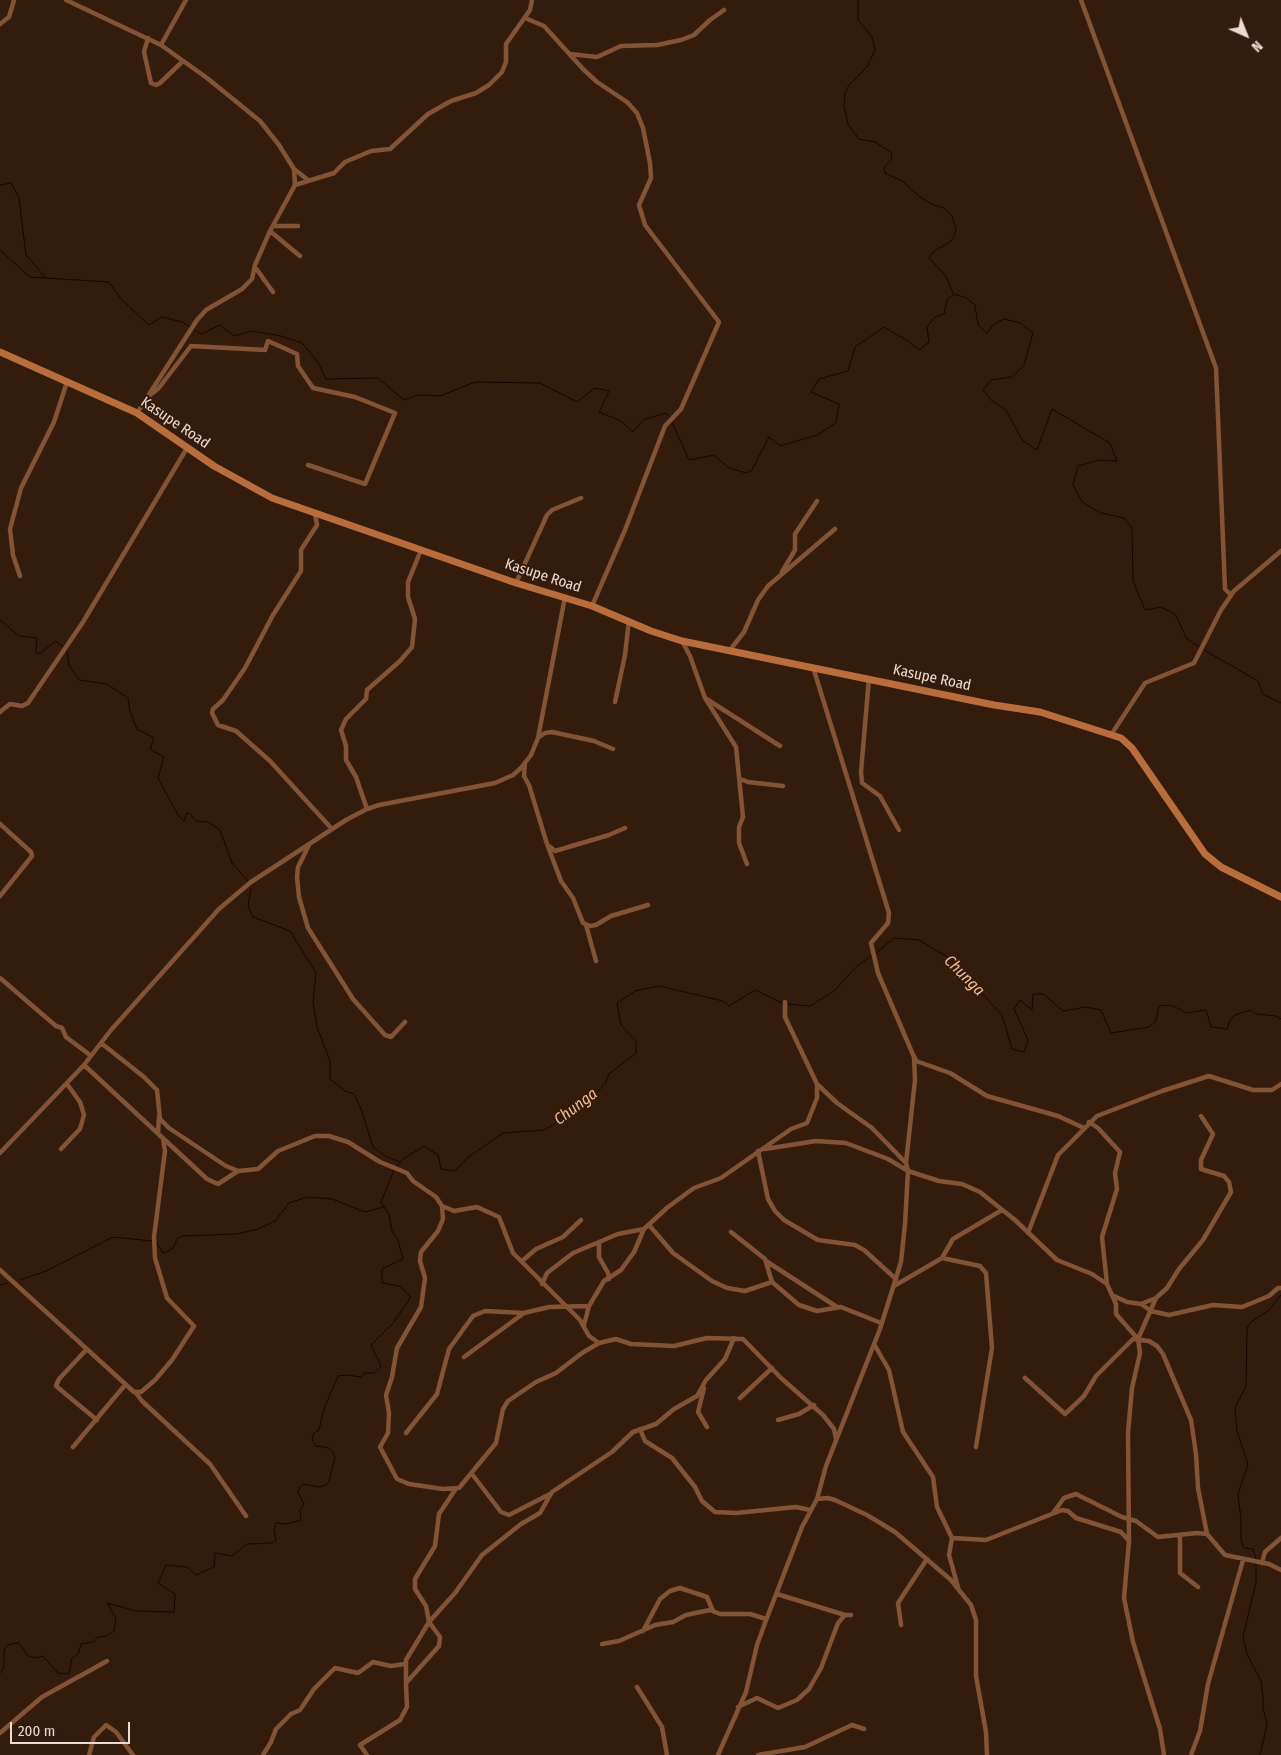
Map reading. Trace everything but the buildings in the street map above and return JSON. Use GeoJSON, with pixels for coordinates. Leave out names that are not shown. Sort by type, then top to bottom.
{"type":"FeatureCollection","features":[{"type":"Feature","properties":{"kind":"street"},"geometry":{"type":"LineString","coordinates":[[0,24],[9,17],[14,0]]}},
{"type":"Feature","properties":{"kind":"street"},"geometry":{"type":"LineString","coordinates":[[66,0],[148,38],[183,61],[238,102],[260,122],[294,169],[308,180]]}},
{"type":"Feature","properties":{"kind":"street"},"geometry":{"type":"LineString","coordinates":[[161,45],[186,0]]}},
{"type":"Feature","properties":{"kind":"street"},"geometry":{"type":"LineString","coordinates":[[295,185],[334,173],[345,162],[371,151],[390,149],[428,114],[451,100],[476,93],[489,85],[502,72],[508,58],[506,44],[530,10],[532,0]]}},
{"type":"Feature","properties":{"kind":"street"},"geometry":{"type":"LineString","coordinates":[[1081,0],[1216,368],[1226,589],[1231,595]]}},
{"type":"Feature","properties":{"kind":"street"},"geometry":{"type":"LineString","coordinates":[[569,53],[597,57],[621,46],[657,45],[681,40],[694,36],[710,20],[724,10]]}},
{"type":"Feature","properties":{"kind":"street"},"geometry":{"type":"LineString","coordinates":[[525,18],[544,26],[597,82],[623,99],[637,113],[643,128],[650,163],[651,178],[639,204],[645,225],[719,322],[681,410],[665,426],[625,530],[592,606]]}},
{"type":"Feature","properties":{"kind":"street"},"geometry":{"type":"LineString","coordinates":[[148,38],[144,52],[151,83],[156,85],[160,83],[183,61]]}},
{"type":"Feature","properties":{"kind":"street"},"geometry":{"type":"LineString","coordinates":[[137,413],[197,320],[206,310],[247,285],[252,279],[270,231],[295,185],[294,169]]}},
{"type":"Feature","properties":{"kind":"street"},"geometry":{"type":"LineString","coordinates":[[273,226],[298,226]]}},
{"type":"Feature","properties":{"kind":"street"},"geometry":{"type":"LineString","coordinates":[[270,231],[300,256]]}},
{"type":"Feature","properties":{"kind":"street"},"geometry":{"type":"LineString","coordinates":[[255,267],[273,292]]}},
{"type":"Feature","properties":{"kind":"street"},"geometry":{"type":"LineString","coordinates":[[148,396],[158,390],[191,346],[265,350],[268,341],[297,354],[298,366],[313,388],[354,398],[395,413],[365,484],[308,465]]}},
{"type":"Feature","properties":{"kind":"street","name":"Kasupe Road"},"geometry":{"type":"LineString","coordinates":[[0,352],[137,413],[214,466],[272,498],[516,583],[592,606],[682,641],[994,705],[1040,712],[1127,741],[1205,854],[1221,866],[1281,897]]}},
{"type":"Feature","properties":{"kind":"street"},"geometry":{"type":"LineString","coordinates":[[20,576],[13,555],[10,529],[21,488],[54,422],[66,382]]}},
{"type":"Feature","properties":{"kind":"street"},"geometry":{"type":"LineString","coordinates":[[0,712],[10,704],[22,706],[28,703],[83,622],[187,448]]}},
{"type":"Feature","properties":{"kind":"street"},"geometry":{"type":"LineString","coordinates":[[516,583],[547,515],[552,510],[581,498]]}},
{"type":"Feature","properties":{"kind":"street"},"geometry":{"type":"LineString","coordinates":[[778,577],[795,550],[795,534],[817,501]]}},
{"type":"Feature","properties":{"kind":"street"},"geometry":{"type":"LineString","coordinates":[[315,514],[317,524],[301,550],[300,571],[273,615],[245,668],[223,700],[213,709],[212,713],[218,725],[236,731],[270,761],[332,829]]}},
{"type":"Feature","properties":{"kind":"street"},"geometry":{"type":"LineString","coordinates":[[730,650],[744,632],[761,596],[778,577],[835,529]]}},
{"type":"Feature","properties":{"kind":"street"},"geometry":{"type":"LineString","coordinates":[[367,809],[356,777],[346,760],[346,746],[341,730],[346,719],[366,699],[369,687],[400,661],[412,647],[415,636],[414,619],[408,597],[408,582],[421,550]]}},
{"type":"Feature","properties":{"kind":"street"},"geometry":{"type":"LineString","coordinates":[[1111,735],[1145,683],[1194,663],[1231,595],[1281,551]]}},
{"type":"Feature","properties":{"kind":"street"},"geometry":{"type":"LineString","coordinates":[[1,1150],[67,1084],[84,1065],[90,1055],[219,909],[251,882],[332,829],[379,804],[495,783],[512,776],[524,763],[538,738],[566,597]]}},
{"type":"Feature","properties":{"kind":"street"},"geometry":{"type":"LineString","coordinates":[[615,702],[625,655],[629,620]]}},
{"type":"Feature","properties":{"kind":"street"},"geometry":{"type":"LineString","coordinates":[[682,641],[690,656],[705,698],[736,747],[742,817],[739,827],[739,843],[748,864]]}},
{"type":"Feature","properties":{"kind":"street"},"geometry":{"type":"LineString","coordinates":[[813,667],[889,913],[888,923],[872,939],[871,946],[877,960],[878,972],[916,1061],[950,1073],[986,1096],[1058,1116],[1084,1128]]}},
{"type":"Feature","properties":{"kind":"street"},"geometry":{"type":"LineString","coordinates":[[869,678],[862,783],[880,796],[899,830]]}},
{"type":"Feature","properties":{"kind":"street"},"geometry":{"type":"LineString","coordinates":[[705,698],[780,746]]}},
{"type":"Feature","properties":{"kind":"street"},"geometry":{"type":"LineString","coordinates":[[538,738],[545,733],[552,732],[594,741],[614,748]]}},
{"type":"Feature","properties":{"kind":"street"},"geometry":{"type":"LineString","coordinates":[[524,763],[524,776],[530,785],[561,881],[573,898],[583,923],[586,925],[596,961]]}},
{"type":"Feature","properties":{"kind":"street"},"geometry":{"type":"LineString","coordinates":[[740,778],[748,782],[783,786]]}},
{"type":"Feature","properties":{"kind":"street"},"geometry":{"type":"LineString","coordinates":[[0,824],[31,852],[32,856],[0,896]]}},
{"type":"Feature","properties":{"kind":"street"},"geometry":{"type":"LineString","coordinates":[[548,845],[555,851],[609,835],[625,828]]}},
{"type":"Feature","properties":{"kind":"street"},"geometry":{"type":"LineString","coordinates":[[311,842],[303,854],[297,877],[299,897],[308,928],[353,999],[385,1035],[391,1037],[405,1022]]}},
{"type":"Feature","properties":{"kind":"street"},"geometry":{"type":"LineString","coordinates":[[586,925],[596,925],[611,916],[648,905]]}},
{"type":"Feature","properties":{"kind":"street"},"geometry":{"type":"LineString","coordinates":[[0,978],[51,1022],[62,1028],[66,1037],[90,1055]]}},
{"type":"Feature","properties":{"kind":"street"},"geometry":{"type":"LineString","coordinates":[[785,1004],[785,1018],[817,1084],[837,1103],[872,1128],[906,1163]]}},
{"type":"Feature","properties":{"kind":"street"},"geometry":{"type":"LineString","coordinates":[[101,1044],[144,1077],[157,1090],[159,1097],[158,1133]]}},
{"type":"Feature","properties":{"kind":"street"},"geometry":{"type":"LineString","coordinates":[[718,1755],[746,1692],[757,1645],[766,1619],[810,1510],[817,1499],[826,1466],[882,1323],[901,1262],[908,1171],[906,1163],[915,1080],[914,1056]]}},
{"type":"Feature","properties":{"kind":"street"},"geometry":{"type":"LineString","coordinates":[[84,1065],[190,1165],[213,1183],[220,1184],[238,1172],[258,1170],[278,1151],[315,1136],[329,1136],[348,1142],[380,1162],[407,1174],[413,1181],[436,1198],[442,1206],[454,1211],[477,1207],[499,1217],[514,1253],[563,1306],[580,1320],[589,1336],[599,1344]]}},
{"type":"Feature","properties":{"kind":"street"},"geometry":{"type":"LineString","coordinates":[[1028,1233],[1058,1155],[1097,1116],[1162,1090],[1209,1076],[1253,1090],[1272,1090],[1281,1084]]}},
{"type":"Feature","properties":{"kind":"street"},"geometry":{"type":"LineString","coordinates":[[61,1149],[80,1129],[84,1115],[80,1102],[67,1084]]}},
{"type":"Feature","properties":{"kind":"street"},"geometry":{"type":"LineString","coordinates":[[764,1149],[791,1129],[807,1123],[817,1098],[817,1084]]}},
{"type":"Feature","properties":{"kind":"street"},"geometry":{"type":"LineString","coordinates":[[1142,1304],[1156,1298],[1167,1288],[1179,1269],[1203,1240],[1231,1192],[1229,1182],[1224,1176],[1200,1169],[1200,1160],[1213,1134],[1201,1116]]}},
{"type":"Feature","properties":{"kind":"street"},"geometry":{"type":"LineString","coordinates":[[159,1117],[169,1128],[197,1148],[238,1172]]}},
{"type":"Feature","properties":{"kind":"street"},"geometry":{"type":"LineString","coordinates":[[1089,1122],[1098,1128],[1120,1152],[1115,1172],[1117,1189],[1102,1237],[1107,1284],[1113,1295],[1116,1314],[1138,1339]]}},
{"type":"Feature","properties":{"kind":"street"},"geometry":{"type":"LineString","coordinates":[[136,1393],[155,1380],[172,1360],[194,1326],[169,1302],[155,1258],[154,1237],[165,1151],[163,1139]]}},
{"type":"Feature","properties":{"kind":"street"},"geometry":{"type":"LineString","coordinates":[[584,1327],[589,1306],[604,1281],[609,1279],[630,1258],[644,1229],[686,1192],[721,1178],[758,1151],[816,1141],[832,1141],[854,1145],[903,1166],[908,1171],[939,1181],[962,1184],[980,1192],[1057,1260],[1092,1274],[1107,1284]]}},
{"type":"Feature","properties":{"kind":"street"},"geometry":{"type":"LineString","coordinates":[[758,1151],[768,1200],[774,1211],[784,1220],[818,1240],[855,1245],[864,1250],[896,1279]]}},
{"type":"Feature","properties":{"kind":"street"},"geometry":{"type":"LineString","coordinates":[[442,1206],[443,1219],[438,1230],[421,1252],[420,1261],[425,1278],[421,1307],[394,1355],[392,1377],[386,1395],[389,1413],[388,1433],[380,1447],[386,1456],[393,1474],[402,1482],[455,1490]]}},
{"type":"Feature","properties":{"kind":"street"},"geometry":{"type":"LineString","coordinates":[[894,1286],[942,1258],[953,1240],[1002,1210]]}},
{"type":"Feature","properties":{"kind":"street"},"geometry":{"type":"LineString","coordinates":[[522,1261],[536,1249],[563,1238],[581,1220]]}},
{"type":"Feature","properties":{"kind":"street"},"geometry":{"type":"LineString","coordinates":[[649,1225],[673,1253],[712,1281],[727,1288],[745,1291],[772,1282]]}},
{"type":"Feature","properties":{"kind":"street"},"geometry":{"type":"LineString","coordinates":[[542,1284],[547,1272],[560,1261],[618,1234],[644,1229]]}},
{"type":"Feature","properties":{"kind":"street"},"geometry":{"type":"LineString","coordinates":[[731,1232],[766,1261],[838,1307],[882,1323]]}},
{"type":"Feature","properties":{"kind":"street"},"geometry":{"type":"LineString","coordinates":[[599,1243],[599,1257],[609,1279]]}},
{"type":"Feature","properties":{"kind":"street"},"geometry":{"type":"LineString","coordinates":[[942,1258],[980,1266],[986,1273],[992,1348],[976,1447]]}},
{"type":"Feature","properties":{"kind":"street"},"geometry":{"type":"LineString","coordinates":[[766,1261],[772,1282],[803,1307],[817,1311],[838,1307]]}},
{"type":"Feature","properties":{"kind":"street"},"geometry":{"type":"LineString","coordinates":[[0,1270],[86,1350],[136,1393],[142,1401],[210,1464],[246,1516]]}},
{"type":"Feature","properties":{"kind":"street"},"geometry":{"type":"LineString","coordinates":[[1113,1295],[1127,1302],[1142,1304],[1151,1311],[1169,1315],[1213,1305],[1237,1308],[1262,1300],[1281,1288]]}},
{"type":"Feature","properties":{"kind":"street"},"geometry":{"type":"LineString","coordinates":[[1156,1298],[1138,1339],[1140,1353],[1132,1388],[1128,1433],[1129,1502],[1127,1518],[1129,1540],[1124,1598],[1133,1642],[1160,1729],[1164,1755]]}},
{"type":"Feature","properties":{"kind":"street"},"geometry":{"type":"LineString","coordinates":[[464,1357],[524,1313],[544,1307],[589,1306]]}},
{"type":"Feature","properties":{"kind":"street"},"geometry":{"type":"LineString","coordinates":[[406,1433],[438,1394],[449,1349],[473,1316],[485,1311],[524,1313]]}},
{"type":"Feature","properties":{"kind":"street"},"geometry":{"type":"LineString","coordinates":[[406,1683],[435,1652],[441,1641],[429,1622],[426,1606],[414,1590],[415,1579],[435,1546],[439,1514],[455,1490],[472,1474],[496,1443],[503,1409],[508,1400],[536,1382],[556,1373],[582,1353],[599,1344],[616,1339],[631,1344],[674,1346],[707,1338],[743,1339],[814,1405],[834,1429],[836,1440]]}},
{"type":"Feature","properties":{"kind":"street"},"geometry":{"type":"LineString","coordinates":[[472,1474],[505,1514],[515,1513],[551,1493],[598,1462],[633,1432],[656,1424],[674,1409],[697,1396],[706,1380],[725,1359],[734,1338]]}},
{"type":"Feature","properties":{"kind":"street"},"geometry":{"type":"LineString","coordinates":[[1025,1378],[1065,1414],[1084,1396],[1096,1376],[1126,1345],[1133,1339],[1149,1341],[1163,1354],[1191,1420],[1198,1488],[1207,1534],[1217,1548],[1225,1555],[1269,1564],[1281,1570]]}},
{"type":"Feature","properties":{"kind":"street"},"geometry":{"type":"LineString","coordinates":[[874,1344],[889,1370],[903,1432],[933,1477],[937,1507],[952,1538],[949,1555],[959,1588]]}},
{"type":"Feature","properties":{"kind":"street"},"geometry":{"type":"LineString","coordinates":[[86,1350],[59,1379],[56,1386],[96,1420]]}},
{"type":"Feature","properties":{"kind":"street"},"geometry":{"type":"LineString","coordinates":[[740,1398],[772,1368]]}},
{"type":"Feature","properties":{"kind":"street"},"geometry":{"type":"LineString","coordinates":[[706,1380],[698,1412],[707,1427]]}},
{"type":"Feature","properties":{"kind":"street"},"geometry":{"type":"LineString","coordinates":[[73,1447],[125,1385]]}},
{"type":"Feature","properties":{"kind":"street"},"geometry":{"type":"LineString","coordinates":[[778,1420],[799,1414],[814,1405]]}},
{"type":"Feature","properties":{"kind":"street"},"geometry":{"type":"LineString","coordinates":[[640,1429],[645,1441],[672,1458],[695,1487],[702,1501],[715,1512],[736,1513],[796,1507],[810,1510]]}},
{"type":"Feature","properties":{"kind":"street"},"geometry":{"type":"LineString","coordinates":[[367,1755],[360,1745],[396,1725],[403,1716],[406,1706],[405,1664],[411,1649],[429,1622],[455,1592],[471,1568],[478,1563],[482,1555],[521,1524],[540,1513],[551,1493]]}},
{"type":"Feature","properties":{"kind":"street"},"geometry":{"type":"LineString","coordinates":[[1054,1513],[1064,1498],[1076,1494],[1122,1518],[1136,1521],[1158,1537],[1207,1534]]}},
{"type":"Feature","properties":{"kind":"street"},"geometry":{"type":"LineString","coordinates":[[817,1499],[828,1498],[867,1515],[895,1532],[959,1588],[971,1605],[976,1620],[976,1676],[986,1732],[987,1755]]}},
{"type":"Feature","properties":{"kind":"street"},"geometry":{"type":"LineString","coordinates":[[952,1538],[986,1540],[1054,1513],[1068,1510],[1076,1518],[1121,1532],[1129,1540]]}},
{"type":"Feature","properties":{"kind":"street"},"geometry":{"type":"LineString","coordinates":[[1180,1535],[1180,1573],[1198,1587]]}},
{"type":"Feature","properties":{"kind":"street"},"geometry":{"type":"LineString","coordinates":[[1262,1563],[1265,1552],[1281,1538]]}},
{"type":"Feature","properties":{"kind":"street"},"geometry":{"type":"LineString","coordinates":[[901,1625],[898,1603],[927,1559]]}},
{"type":"Feature","properties":{"kind":"street"},"geometry":{"type":"LineString","coordinates":[[1191,1755],[1200,1731],[1208,1684],[1243,1560]]}},
{"type":"Feature","properties":{"kind":"street"},"geometry":{"type":"LineString","coordinates":[[643,1631],[660,1599],[670,1591],[680,1588],[707,1597],[713,1611]]}},
{"type":"Feature","properties":{"kind":"street"},"geometry":{"type":"LineString","coordinates":[[738,1708],[757,1698],[778,1708],[797,1700],[809,1689],[821,1668],[836,1627],[848,1615],[777,1594]]}},
{"type":"Feature","properties":{"kind":"street"},"geometry":{"type":"LineString","coordinates":[[602,1644],[619,1640],[654,1625],[673,1622],[686,1615],[707,1610],[720,1614],[750,1614],[766,1619]]}},
{"type":"Feature","properties":{"kind":"street"},"geometry":{"type":"LineString","coordinates":[[0,1733],[42,1697],[107,1661]]}},
{"type":"Feature","properties":{"kind":"street"},"geometry":{"type":"LineString","coordinates":[[263,1755],[276,1729],[292,1714],[300,1710],[314,1689],[335,1668],[358,1673],[373,1662],[391,1666],[405,1664]]}},
{"type":"Feature","properties":{"kind":"street"},"geometry":{"type":"LineString","coordinates":[[637,1687],[662,1727],[667,1755]]}},
{"type":"Feature","properties":{"kind":"street"},"geometry":{"type":"LineString","coordinates":[[89,1755],[94,1737],[106,1725],[116,1732],[132,1755]]}},
{"type":"Feature","properties":{"kind":"street"},"geometry":{"type":"LineString","coordinates":[[758,1755],[805,1747],[852,1726],[864,1729]]}},
{"type":"Feature","properties":{"kind":"waterway"},"geometry":{"type":"LineString","coordinates":[[858,0],[858,20],[872,37],[875,50],[867,67],[849,85],[845,93],[844,106],[848,124],[859,139],[875,142],[891,152],[892,159],[884,168],[885,173],[902,181],[919,196],[931,204],[944,208],[952,216],[956,229],[954,237],[950,242],[934,251],[929,258],[946,276],[953,293]]}},
{"type":"Feature","properties":{"kind":"waterway"},"geometry":{"type":"LineString","coordinates":[[0,185],[11,183],[19,198],[26,255],[46,278]]}},
{"type":"Feature","properties":{"kind":"waterway"},"geometry":{"type":"LineString","coordinates":[[0,250],[30,277],[109,282],[122,300],[149,325],[162,317],[182,322],[190,327]]}},
{"type":"Feature","properties":{"kind":"waterway"},"geometry":{"type":"LineString","coordinates":[[672,422],[689,460],[714,455],[729,468],[746,473],[752,470],[769,437],[780,446],[817,435],[836,423],[839,404],[811,392],[819,379],[848,371],[855,347],[884,327],[919,350],[929,342],[927,327],[934,318],[944,314],[947,300],[954,294],[966,298],[975,305],[978,325],[987,333],[994,324],[1004,319],[1020,323],[1033,333],[1024,365],[1012,377],[991,380],[983,390],[992,401],[1006,410],[1023,441],[1037,450],[1052,409],[1110,443],[1117,461],[1100,460],[1078,466],[1073,485],[1082,502],[1101,513],[1124,518],[1132,528],[1133,581],[1145,610],[1161,607],[1175,614],[1187,639],[1201,648]]}},
{"type":"Feature","properties":{"kind":"waterway"},"geometry":{"type":"LineString","coordinates":[[193,329],[201,334],[220,325],[234,336],[252,331],[281,336],[302,343],[319,364],[326,379],[378,378],[404,400],[418,395],[440,396],[475,382],[540,383],[577,402],[595,388],[609,391],[599,412],[621,421],[633,432],[643,420],[666,413],[670,418]]}},
{"type":"Feature","properties":{"kind":"waterway"},"geometry":{"type":"LineString","coordinates":[[0,620],[19,636],[37,638],[36,652],[39,654],[56,641],[63,647]]}},
{"type":"Feature","properties":{"kind":"waterway"},"geometry":{"type":"LineString","coordinates":[[1204,650],[1258,681],[1263,694],[1281,703]]}},
{"type":"Feature","properties":{"kind":"waterway"},"geometry":{"type":"LineString","coordinates":[[67,651],[69,665],[79,680],[107,684],[128,698],[130,712],[137,729],[154,738],[150,749],[164,757],[158,778],[178,815],[184,821],[187,813],[190,814],[196,821],[208,822],[220,830],[232,863],[248,881]]}},
{"type":"Feature","properties":{"kind":"waterway"},"geometry":{"type":"LineString","coordinates":[[251,889],[248,906],[253,917],[290,931],[316,973],[313,1002],[317,1027],[330,1061],[330,1079],[345,1091],[354,1094],[361,1109],[373,1147],[385,1156],[400,1162]]}},
{"type":"Feature","properties":{"kind":"waterway","name":"Chunga"},"geometry":{"type":"LineString","coordinates":[[876,953],[894,938],[919,940],[949,958],[1002,1015],[1012,1049],[1024,1052],[1028,1040],[1014,1009],[1020,1000],[1032,1010],[1033,994],[1043,994],[1063,1011],[1086,1007],[1101,1010],[1111,1033],[1149,1027],[1156,1021],[1159,1006],[1171,1005],[1187,1013],[1206,1010],[1211,1027],[1227,1029],[1230,1020],[1235,1015],[1250,1010],[1256,1014],[1276,1016],[1281,1019]]}},
{"type":"Feature","properties":{"kind":"waterway","name":"Chunga"},"geometry":{"type":"LineString","coordinates":[[788,1004],[810,1006],[834,991],[855,968],[872,955]]}},
{"type":"Feature","properties":{"kind":"waterway","name":"Chunga"},"geometry":{"type":"LineString","coordinates":[[396,1167],[403,1159],[424,1146],[438,1155],[441,1169],[455,1171],[467,1158],[503,1133],[544,1130],[553,1125],[566,1112],[597,1092],[605,1084],[609,1074],[636,1053],[636,1041],[621,1025],[617,1003],[635,991],[659,986],[723,1001],[729,1006],[755,990],[784,1004]]}},
{"type":"Feature","properties":{"kind":"waterway","name":"Chunga"},"geometry":{"type":"LineString","coordinates":[[0,1673],[4,1667],[4,1651],[7,1645],[19,1643],[28,1656],[35,1658],[43,1656],[58,1673],[69,1674],[72,1658],[78,1654],[81,1644],[93,1642],[98,1637],[106,1636],[114,1631],[116,1619],[107,1603],[136,1611],[174,1612],[175,1594],[158,1583],[166,1565],[187,1567],[196,1575],[214,1567],[215,1553],[232,1556],[247,1544],[272,1543],[276,1540],[274,1530],[276,1523],[287,1524],[301,1520],[300,1510],[304,1504],[298,1492],[300,1487],[303,1484],[320,1487],[326,1485],[329,1481],[335,1457],[333,1452],[329,1448],[316,1446],[312,1439],[314,1433],[319,1430],[324,1409],[338,1376],[361,1377],[364,1373],[374,1373],[381,1366],[371,1345],[394,1322],[411,1297],[399,1286],[382,1283],[382,1269],[403,1259],[398,1240],[392,1231],[389,1215],[381,1202],[394,1170]]}},
{"type":"Feature","properties":{"kind":"waterway"},"geometry":{"type":"LineString","coordinates":[[157,1243],[162,1252],[165,1253],[173,1248],[177,1239],[182,1236],[237,1234],[258,1229],[275,1221],[289,1203],[307,1197],[332,1199],[365,1212],[384,1207]]}},
{"type":"Feature","properties":{"kind":"waterway"},"geometry":{"type":"LineString","coordinates":[[20,1280],[46,1271],[113,1237],[152,1241]]}},
{"type":"Feature","properties":{"kind":"waterway"},"geometry":{"type":"LineString","coordinates":[[0,1285],[7,1283]]}},
{"type":"Feature","properties":{"kind":"waterway"},"geometry":{"type":"LineString","coordinates":[[1256,1559],[1253,1549],[1244,1548],[1241,1540],[1238,1494],[1248,1465],[1237,1431],[1235,1408],[1246,1386],[1247,1328],[1251,1322],[1269,1310],[1281,1295]]}},
{"type":"Feature","properties":{"kind":"waterway"},"geometry":{"type":"LineString","coordinates":[[1256,1563],[1256,1582],[1243,1637],[1247,1654],[1261,1681],[1263,1707],[1267,1725],[1260,1755]]}}]}
